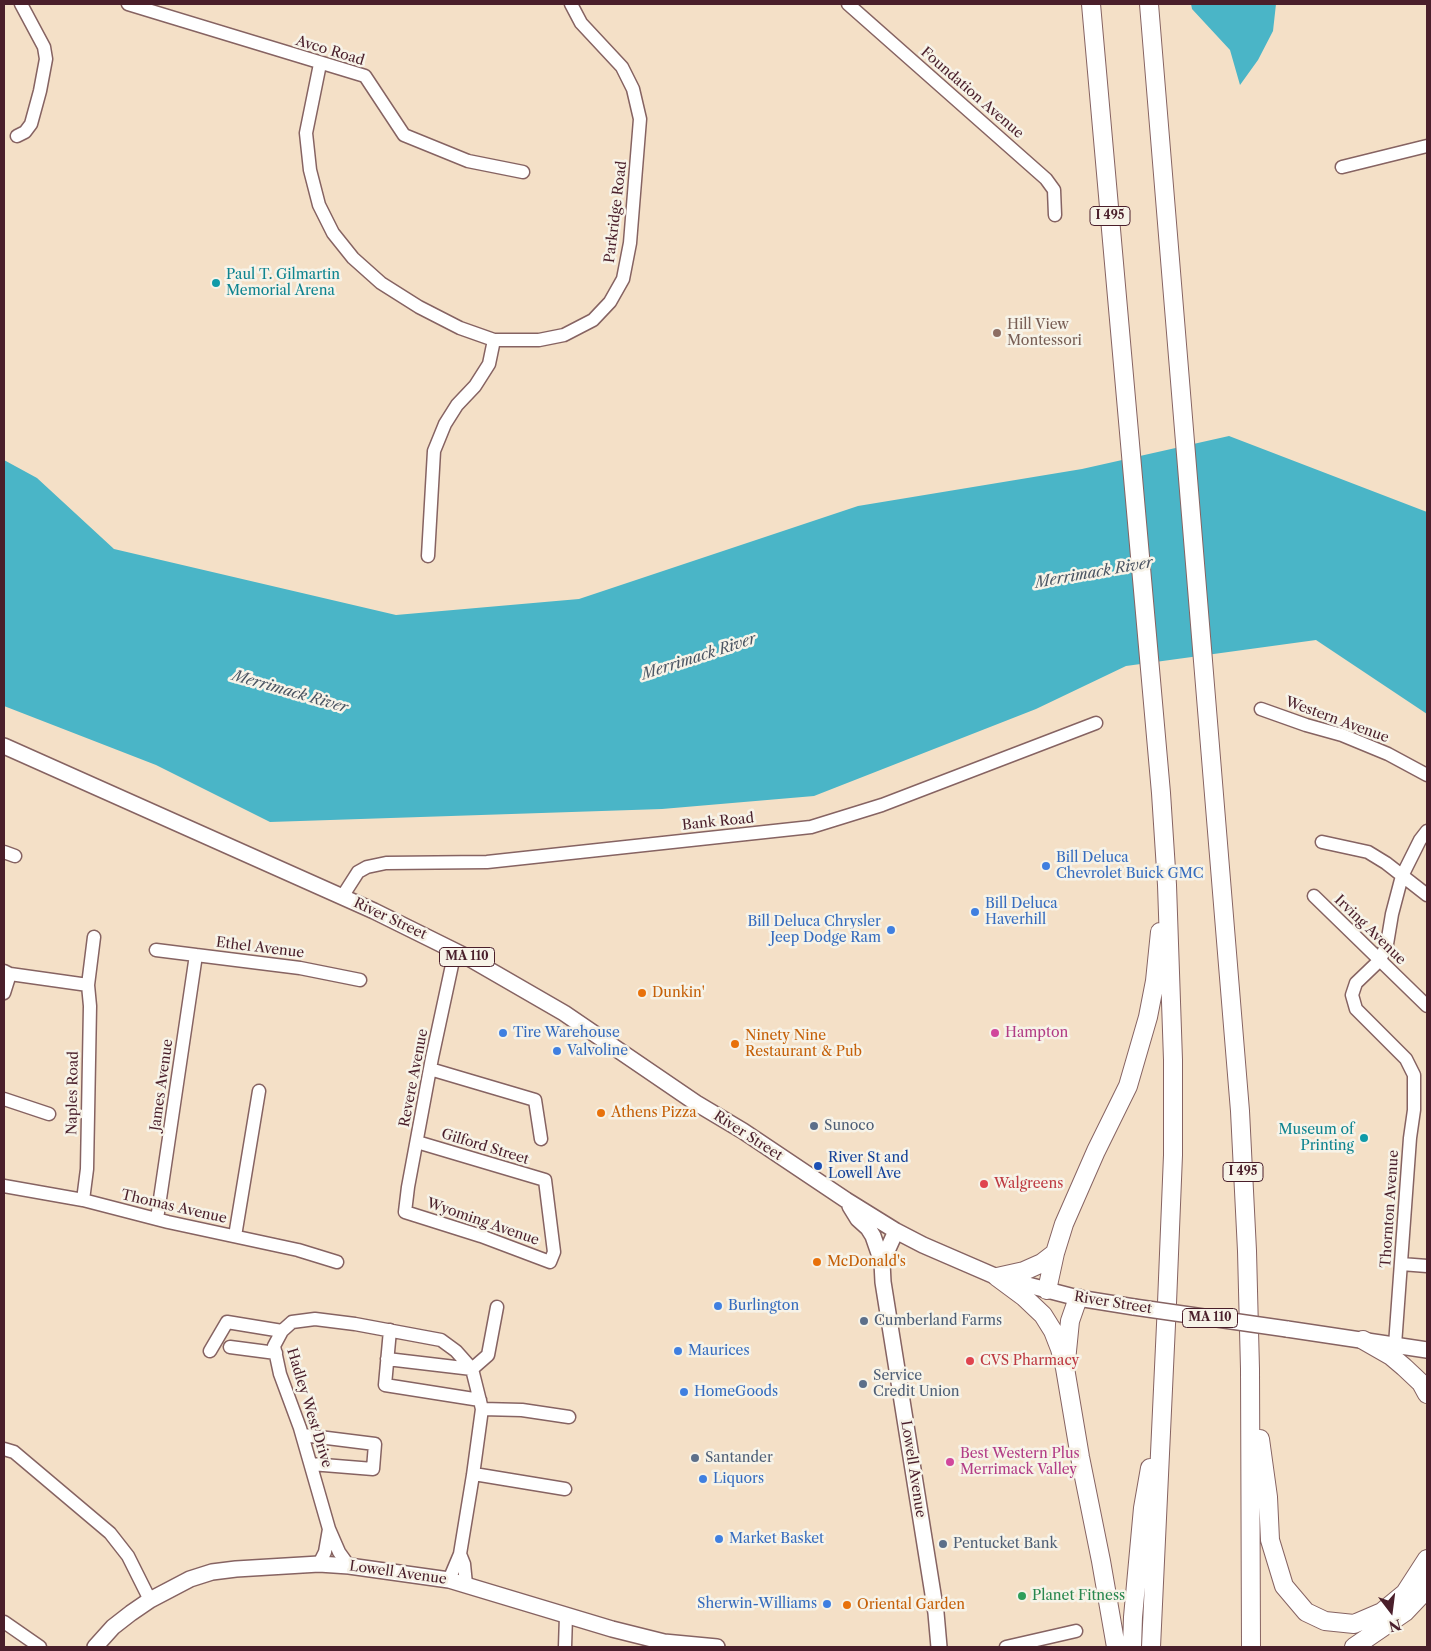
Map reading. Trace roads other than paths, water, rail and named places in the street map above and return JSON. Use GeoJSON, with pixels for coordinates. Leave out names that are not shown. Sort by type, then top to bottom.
{"type":"FeatureCollection","features":[{"type":"Feature","properties":{"kind":"highway","name":"I 495"},"geometry":{"type":"LineString","coordinates":[[1091,4],[1161,793],[1167,885],[1173,1060],[1173,1155],[1151,1647]]}},
{"type":"Feature","properties":{"kind":"highway","name":"I 495"},"geometry":{"type":"LineString","coordinates":[[1149,4],[1240,1112],[1247,1251],[1250,1369],[1251,1647]]}},
{"type":"Feature","properties":{"kind":"highway"},"geometry":{"type":"LineString","coordinates":[[1047,1290],[1064,1224],[1128,1086],[1140,1048],[1155,981],[1167,885]]}},
{"type":"Feature","properties":{"kind":"highway"},"geometry":{"type":"LineString","coordinates":[[997,1277],[1024,1271],[1042,1263],[1055,1253]]}},
{"type":"Feature","properties":{"kind":"highway"},"geometry":{"type":"LineString","coordinates":[[997,1277],[1024,1297],[1042,1315],[1053,1331],[1065,1368],[1116,1647]]}},
{"type":"Feature","properties":{"kind":"highway"},"geometry":{"type":"LineString","coordinates":[[1065,1368],[1070,1321],[1078,1298]]}},
{"type":"Feature","properties":{"kind":"highway"},"geometry":{"type":"LineString","coordinates":[[1363,1340],[1404,1367],[1421,1383],[1427,1394]]}},
{"type":"Feature","properties":{"kind":"highway"},"geometry":{"type":"LineString","coordinates":[[1250,1369],[1268,1497],[1270,1540],[1284,1586],[1298,1604],[1306,1612],[1325,1620],[1354,1624],[1382,1612],[1405,1593],[1427,1559]]}},
{"type":"Feature","properties":{"kind":"highway"},"geometry":{"type":"LineString","coordinates":[[1132,1647],[1143,1508],[1162,1403]]}},
{"type":"Feature","properties":{"kind":"highway"},"geometry":{"type":"LineString","coordinates":[[1354,1647],[1405,1612],[1427,1586]]}},
{"type":"Feature","properties":{"kind":"main road","name":"River Street"},"geometry":{"type":"LineString","coordinates":[[4,746],[342,897],[455,951],[564,1013],[696,1103],[743,1131],[896,1231],[923,1245],[997,1277],[1078,1298],[1427,1350]]}},
{"type":"Feature","properties":{"kind":"main road","name":"Lowell Avenue"},"geometry":{"type":"LineString","coordinates":[[846,1200],[858,1219],[868,1228],[873,1236],[882,1262],[883,1282],[936,1613],[939,1647]]}},
{"type":"Feature","properties":{"kind":"main road","name":"Lowell Avenue"},"geometry":{"type":"LineString","coordinates":[[882,1262],[896,1231]]}},
{"type":"Feature","properties":{"kind":"main road","name":"Lowell Avenue"},"geometry":{"type":"LineString","coordinates":[[96,1647],[113,1628],[150,1600],[190,1579],[212,1572],[236,1569],[319,1564],[349,1566],[449,1580],[612,1629],[664,1642],[717,1647]]}},
{"type":"Feature","properties":{"kind":"street"},"geometry":{"type":"LineString","coordinates":[[17,136],[25,132],[31,124],[46,59],[44,47],[21,4]]}},
{"type":"Feature","properties":{"kind":"street","name":"Avco Road"},"geometry":{"type":"LineString","coordinates":[[128,4],[320,64],[365,76],[404,135],[468,161],[524,172]]}},
{"type":"Feature","properties":{"kind":"street","name":"Parkridge Road"},"geometry":{"type":"LineString","coordinates":[[320,64],[306,133],[310,170],[319,205],[333,234],[353,258],[381,284],[419,307],[460,328],[494,340],[539,340],[564,335],[594,320],[610,302],[623,279],[630,243],[640,119],[633,89],[622,67],[581,23],[571,4]]}},
{"type":"Feature","properties":{"kind":"street","name":"Foundation Avenue"},"geometry":{"type":"LineString","coordinates":[[848,4],[1046,179],[1054,190],[1055,215]]}},
{"type":"Feature","properties":{"kind":"street"},"geometry":{"type":"LineString","coordinates":[[1342,167],[1427,146]]}},
{"type":"Feature","properties":{"kind":"street"},"geometry":{"type":"LineString","coordinates":[[428,556],[434,451],[445,424],[457,404],[475,386],[489,364],[494,340]]}},
{"type":"Feature","properties":{"kind":"street","name":"Western Avenue"},"geometry":{"type":"LineString","coordinates":[[1261,708],[1306,725],[1342,735],[1388,754],[1427,775]]}},
{"type":"Feature","properties":{"kind":"street","name":"Bank Road"},"geometry":{"type":"LineString","coordinates":[[342,897],[358,872],[367,867],[386,863],[487,862],[812,827],[882,805],[1096,723]]}},
{"type":"Feature","properties":{"kind":"street"},"geometry":{"type":"LineString","coordinates":[[1380,960],[1387,944],[1392,914],[1402,876],[1420,840],[1427,831]]}},
{"type":"Feature","properties":{"kind":"street"},"geometry":{"type":"LineString","coordinates":[[1322,842],[1368,852],[1386,863],[1427,895]]}},
{"type":"Feature","properties":{"kind":"street","name":"Irving Avenue"},"geometry":{"type":"LineString","coordinates":[[1314,896],[1427,1006]]}},
{"type":"Feature","properties":{"kind":"street","name":"Naples Road"},"geometry":{"type":"LineString","coordinates":[[83,1200],[87,1169],[90,1006],[88,985],[94,937]]}},
{"type":"Feature","properties":{"kind":"street","name":"Ethel Avenue"},"geometry":{"type":"LineString","coordinates":[[156,950],[300,968],[360,980]]}},
{"type":"Feature","properties":{"kind":"street","name":"Revere Avenue"},"geometry":{"type":"LineString","coordinates":[[405,1212],[430,1069],[455,951]]}},
{"type":"Feature","properties":{"kind":"street","name":"James Avenue"},"geometry":{"type":"LineString","coordinates":[[157,1219],[196,955]]}},
{"type":"Feature","properties":{"kind":"street","name":"Thornton Avenue"},"geometry":{"type":"LineString","coordinates":[[1380,960],[1356,984],[1352,996],[1356,1009],[1406,1059],[1414,1075],[1414,1110],[1410,1138],[1396,1345]]}},
{"type":"Feature","properties":{"kind":"street"},"geometry":{"type":"LineString","coordinates":[[4,994],[7,973],[88,985]]}},
{"type":"Feature","properties":{"kind":"street"},"geometry":{"type":"LineString","coordinates":[[430,1069],[535,1100],[541,1139]]}},
{"type":"Feature","properties":{"kind":"street"},"geometry":{"type":"LineString","coordinates":[[235,1236],[259,1092]]}},
{"type":"Feature","properties":{"kind":"street"},"geometry":{"type":"LineString","coordinates":[[4,1099],[49,1114]]}},
{"type":"Feature","properties":{"kind":"street","name":"Gilford Street"},"geometry":{"type":"LineString","coordinates":[[417,1142],[545,1180],[554,1252],[550,1262]]}},
{"type":"Feature","properties":{"kind":"street","name":"Thomas Avenue"},"geometry":{"type":"LineString","coordinates":[[5,1188],[83,1200],[336,1262]]}},
{"type":"Feature","properties":{"kind":"street","name":"Wyoming Avenue"},"geometry":{"type":"LineString","coordinates":[[405,1212],[481,1236],[550,1262]]}},
{"type":"Feature","properties":{"kind":"street"},"geometry":{"type":"LineString","coordinates":[[1401,1264],[1427,1266]]}},
{"type":"Feature","properties":{"kind":"street"},"geometry":{"type":"LineString","coordinates":[[387,1359],[472,1369],[488,1355],[496,1307]]}},
{"type":"Feature","properties":{"kind":"street","name":"Hadley West Drive"},"geometry":{"type":"LineString","coordinates":[[349,1566],[339,1552],[329,1529],[303,1435],[280,1374],[274,1346],[282,1331],[292,1322],[315,1319],[390,1330],[440,1340],[456,1351],[472,1369],[481,1404],[474,1474],[460,1554],[449,1580]]}},
{"type":"Feature","properties":{"kind":"street"},"geometry":{"type":"LineString","coordinates":[[210,1351],[228,1322],[282,1331]]}},
{"type":"Feature","properties":{"kind":"street"},"geometry":{"type":"LineString","coordinates":[[390,1330],[385,1385],[481,1404],[569,1417]]}},
{"type":"Feature","properties":{"kind":"street"},"geometry":{"type":"LineString","coordinates":[[230,1347],[276,1353]]}},
{"type":"Feature","properties":{"kind":"street"},"geometry":{"type":"LineString","coordinates":[[303,1435],[375,1444],[373,1469],[311,1464]]}},
{"type":"Feature","properties":{"kind":"street"},"geometry":{"type":"LineString","coordinates":[[4,1449],[14,1452],[110,1534],[128,1556],[150,1600]]}},
{"type":"Feature","properties":{"kind":"street"},"geometry":{"type":"LineString","coordinates":[[474,1474],[565,1489]]}},
{"type":"Feature","properties":{"kind":"street","name":"Hadley West Drive"},"geometry":{"type":"LineString","coordinates":[[319,1564],[325,1552],[329,1529]]}},
{"type":"Feature","properties":{"kind":"street","name":"Hadley West Drive"},"geometry":{"type":"LineString","coordinates":[[460,1554],[464,1564],[466,1584]]}},
{"type":"Feature","properties":{"kind":"street"},"geometry":{"type":"LineString","coordinates":[[565,1647],[566,1616]]}},
{"type":"Feature","properties":{"kind":"street"},"geometry":{"type":"LineString","coordinates":[[4,1622],[40,1647]]}},
{"type":"Feature","properties":{"kind":"street"},"geometry":{"type":"LineString","coordinates":[[1011,1647],[1076,1631]]}},
{"type":"Feature","properties":{"kind":"water"},"geometry":{"type":"Polygon","coordinates":[[[1191,4],[1276,4],[1273,31],[1258,60],[1240,85],[1230,50],[1192,9],[1191,4]]]}},
{"type":"Feature","properties":{"kind":"water","name":"Merrimack River"},"geometry":{"type":"Polygon","coordinates":[[[1229,436],[1427,512],[1427,714],[1316,640],[1126,666],[1036,709],[814,796],[662,809],[270,822],[156,765],[4,706],[4,460],[37,478],[114,549],[396,615],[579,599],[858,506],[1082,469],[1229,436]]]}},
{"type":"Feature","properties":{"kind":"place","name":"Paul T. Gilmartin Memorial Arena"},"geometry":{"type":"Point","coordinates":[216,283]}},
{"type":"Feature","properties":{"kind":"place","name":"Hill View Montessori"},"geometry":{"type":"Point","coordinates":[997,333]}},
{"type":"Feature","properties":{"kind":"place","name":"Bill Deluca Chevrolet Buick GMC"},"geometry":{"type":"Point","coordinates":[1046,866]}},
{"type":"Feature","properties":{"kind":"place","name":"Bill Deluca Haverhill"},"geometry":{"type":"Point","coordinates":[975,912]}},
{"type":"Feature","properties":{"kind":"place","name":"Bill Deluca Chrysler Jeep Dodge Ram"},"geometry":{"type":"Point","coordinates":[891,930]}},
{"type":"Feature","properties":{"kind":"place","name":"Dunkin'"},"geometry":{"type":"Point","coordinates":[642,993]}},
{"type":"Feature","properties":{"kind":"place","name":"Tire Warehouse"},"geometry":{"type":"Point","coordinates":[503,1033]}},
{"type":"Feature","properties":{"kind":"place","name":"Hampton"},"geometry":{"type":"Point","coordinates":[995,1033]}},
{"type":"Feature","properties":{"kind":"place","name":"Ninety Nine Restaurant & Pub"},"geometry":{"type":"Point","coordinates":[735,1044]}},
{"type":"Feature","properties":{"kind":"place","name":"Valvoline"},"geometry":{"type":"Point","coordinates":[557,1051]}},
{"type":"Feature","properties":{"kind":"place","name":"Athens Pizza"},"geometry":{"type":"Point","coordinates":[601,1113]}},
{"type":"Feature","properties":{"kind":"place","name":"Sunoco"},"geometry":{"type":"Point","coordinates":[814,1126]}},
{"type":"Feature","properties":{"kind":"place","name":"Museum of Printing"},"geometry":{"type":"Point","coordinates":[1364,1138]}},
{"type":"Feature","properties":{"kind":"place","name":"River St and Lowell Ave"},"geometry":{"type":"Point","coordinates":[818,1166]}},
{"type":"Feature","properties":{"kind":"place","name":"Walgreens"},"geometry":{"type":"Point","coordinates":[984,1184]}},
{"type":"Feature","properties":{"kind":"place","name":"McDonald's"},"geometry":{"type":"Point","coordinates":[817,1262]}},
{"type":"Feature","properties":{"kind":"place","name":"Burlington"},"geometry":{"type":"Point","coordinates":[718,1306]}},
{"type":"Feature","properties":{"kind":"place","name":"Cumberland Farms"},"geometry":{"type":"Point","coordinates":[864,1321]}},
{"type":"Feature","properties":{"kind":"place","name":"Maurices"},"geometry":{"type":"Point","coordinates":[678,1351]}},
{"type":"Feature","properties":{"kind":"place","name":"CVS Pharmacy"},"geometry":{"type":"Point","coordinates":[970,1361]}},
{"type":"Feature","properties":{"kind":"place","name":"Service Credit Union"},"geometry":{"type":"Point","coordinates":[863,1384]}},
{"type":"Feature","properties":{"kind":"place","name":"HomeGoods"},"geometry":{"type":"Point","coordinates":[684,1392]}},
{"type":"Feature","properties":{"kind":"place","name":"Santander"},"geometry":{"type":"Point","coordinates":[695,1458]}},
{"type":"Feature","properties":{"kind":"place","name":"Best Western Plus Merrimack Valley"},"geometry":{"type":"Point","coordinates":[950,1462]}},
{"type":"Feature","properties":{"kind":"place","name":"Liquors"},"geometry":{"type":"Point","coordinates":[703,1479]}},
{"type":"Feature","properties":{"kind":"place","name":"Market Basket"},"geometry":{"type":"Point","coordinates":[719,1539]}},
{"type":"Feature","properties":{"kind":"place","name":"Pentucket Bank"},"geometry":{"type":"Point","coordinates":[943,1544]}},
{"type":"Feature","properties":{"kind":"place","name":"Planet Fitness"},"geometry":{"type":"Point","coordinates":[1022,1596]}},
{"type":"Feature","properties":{"kind":"place","name":"Sherwin-Williams"},"geometry":{"type":"Point","coordinates":[827,1604]}},
{"type":"Feature","properties":{"kind":"place","name":"Oriental Garden"},"geometry":{"type":"Point","coordinates":[847,1605]}}]}
